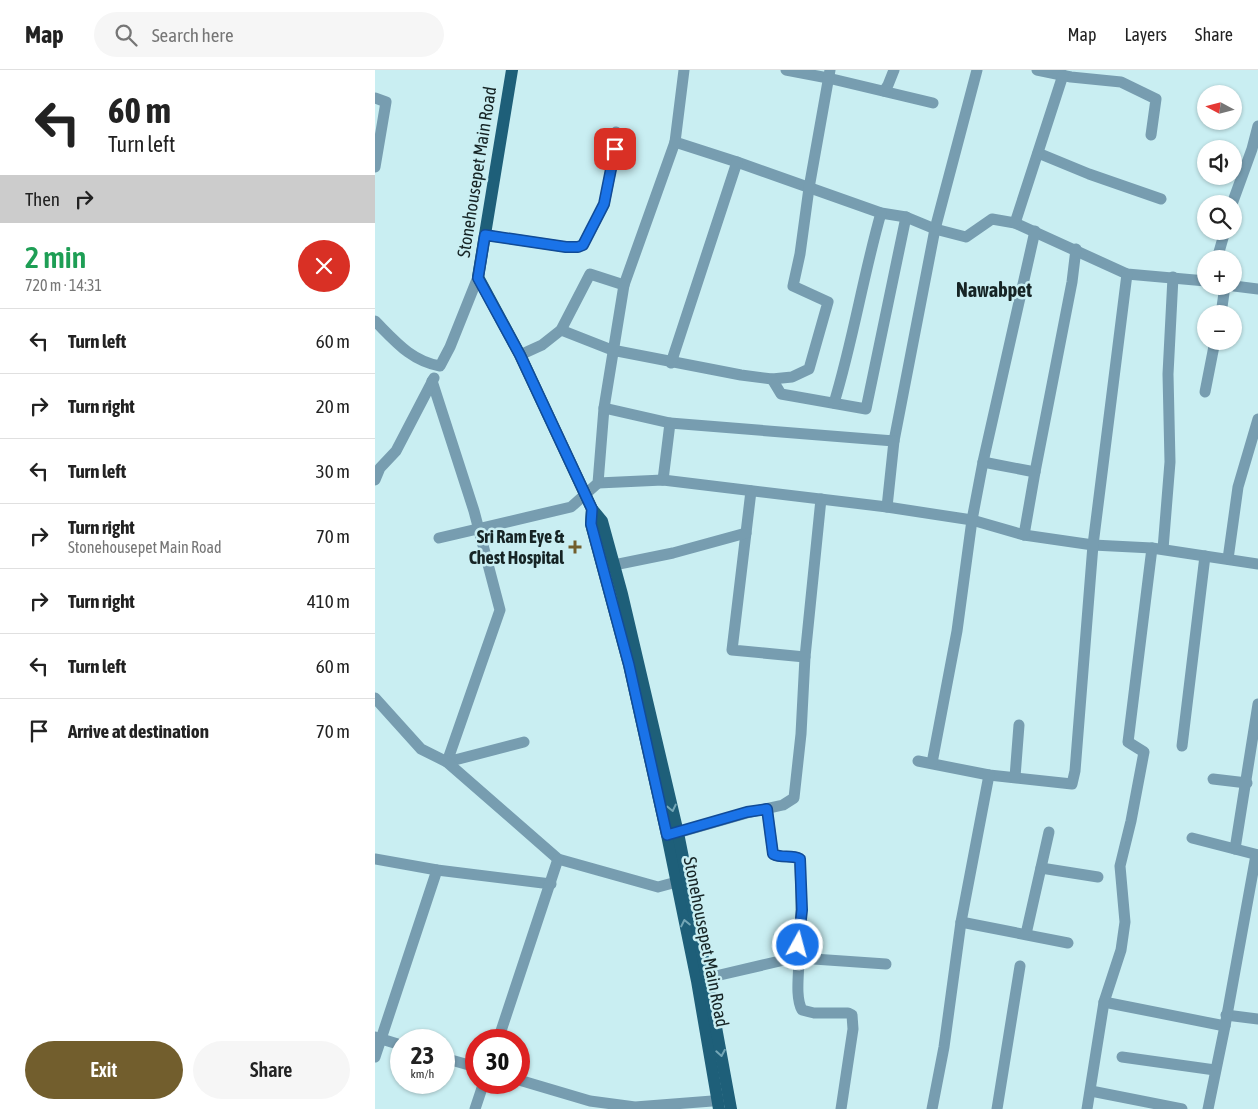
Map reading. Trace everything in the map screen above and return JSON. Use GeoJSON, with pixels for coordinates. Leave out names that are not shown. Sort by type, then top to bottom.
{"type":"FeatureCollection","features":[{"type":"Feature","properties":{"kind":"main road","name":"Stonehousepet Main Road"},"geometry":{"type":"LineString","coordinates":[[512,70],[478,278],[520,355],[592,509],[591,524],[617,596],[629,665],[672,834],[696,950],[724,1105]]}},
{"type":"Feature","properties":{"kind":"main road"},"geometry":{"type":"LineString","coordinates":[[592,509],[602,521],[614,566],[617,596]]}},
{"type":"Feature","properties":{"kind":"main road"},"geometry":{"type":"LineString","coordinates":[[696,950],[707,978],[724,1105]]}},
{"type":"Feature","properties":{"kind":"street"},"geometry":{"type":"LineString","coordinates":[[598,483],[604,408],[623,285],[675,142],[684,70]]}},
{"type":"Feature","properties":{"kind":"street"},"geometry":{"type":"LineString","coordinates":[[785,70],[829,74],[884,91],[933,102]]}},
{"type":"Feature","properties":{"kind":"street"},"geometry":{"type":"LineString","coordinates":[[884,91],[894,70]]}},
{"type":"Feature","properties":{"kind":"street"},"geometry":{"type":"LineString","coordinates":[[887,507],[894,441],[935,229],[977,70]]}},
{"type":"Feature","properties":{"kind":"street"},"geometry":{"type":"LineString","coordinates":[[1037,70],[1121,82],[1156,99],[1151,135]]}},
{"type":"Feature","properties":{"kind":"street"},"geometry":{"type":"LineString","coordinates":[[561,330],[612,350],[671,363],[741,375],[772,379],[791,377],[809,369],[828,302],[793,286],[829,74]]}},
{"type":"Feature","properties":{"kind":"street"},"geometry":{"type":"LineString","coordinates":[[1015,223],[1038,152],[1069,74]]}},
{"type":"Feature","properties":{"kind":"street"},"geometry":{"type":"LineString","coordinates":[[375,98],[386,102],[375,167]]}},
{"type":"Feature","properties":{"kind":"street"},"geometry":{"type":"LineString","coordinates":[[1235,195],[1258,126]]}},
{"type":"Feature","properties":{"kind":"street"},"geometry":{"type":"LineString","coordinates":[[485,235],[566,247],[583,245],[604,204],[615,149],[616,132]]}},
{"type":"Feature","properties":{"kind":"street"},"geometry":{"type":"LineString","coordinates":[[675,142],[881,213],[906,217],[935,229],[966,237],[992,219],[1015,223],[1076,249],[1127,274],[1197,280]]}},
{"type":"Feature","properties":{"kind":"street"},"geometry":{"type":"LineString","coordinates":[[1038,152],[1089,174],[1161,198]]}},
{"type":"Feature","properties":{"kind":"street"},"geometry":{"type":"LineString","coordinates":[[671,363],[737,162]]}},
{"type":"Feature","properties":{"kind":"street"},"geometry":{"type":"LineString","coordinates":[[834,403],[845,367],[871,248],[881,213]]}},
{"type":"Feature","properties":{"kind":"street"},"geometry":{"type":"LineString","coordinates":[[772,379],[781,394],[866,408],[906,217]]}},
{"type":"Feature","properties":{"kind":"street"},"geometry":{"type":"LineString","coordinates":[[932,763],[957,631],[972,520],[983,462],[1035,231]]}},
{"type":"Feature","properties":{"kind":"street"},"geometry":{"type":"LineString","coordinates":[[1024,535],[1072,282],[1076,249]]}},
{"type":"Feature","properties":{"kind":"street"},"geometry":{"type":"LineString","coordinates":[[520,355],[542,345],[561,330],[590,274],[623,285]]}},
{"type":"Feature","properties":{"kind":"street"},"geometry":{"type":"LineString","coordinates":[[918,761],[989,775],[1072,784],[1075,771],[1093,545],[1127,274]]}},
{"type":"Feature","properties":{"kind":"street"},"geometry":{"type":"LineString","coordinates":[[1087,1109],[1104,1002],[1121,950],[1125,922],[1120,866],[1144,752],[1129,742],[1170,462],[1168,374],[1173,277]]}},
{"type":"Feature","properties":{"kind":"street"},"geometry":{"type":"LineString","coordinates":[[375,480],[380,468],[396,451],[433,381],[450,347],[478,278]]}},
{"type":"Feature","properties":{"kind":"street"},"geometry":{"type":"LineString","coordinates":[[1242,287],[1258,289]]}},
{"type":"Feature","properties":{"kind":"street"},"geometry":{"type":"LineString","coordinates":[[375,322],[402,349],[415,358],[440,366]]}},
{"type":"Feature","properties":{"kind":"street"},"geometry":{"type":"LineString","coordinates":[[1205,392],[1213,350]]}},
{"type":"Feature","properties":{"kind":"street"},"geometry":{"type":"LineString","coordinates":[[433,381],[478,528],[500,610],[447,762]]}},
{"type":"Feature","properties":{"kind":"street"},"geometry":{"type":"LineString","coordinates":[[604,408],[670,423],[894,441]]}},
{"type":"Feature","properties":{"kind":"street"},"geometry":{"type":"LineString","coordinates":[[1227,559],[1238,487],[1258,419]]}},
{"type":"Feature","properties":{"kind":"street"},"geometry":{"type":"LineString","coordinates":[[663,480],[670,423]]}},
{"type":"Feature","properties":{"kind":"street"},"geometry":{"type":"LineString","coordinates":[[983,462],[1035,472]]}},
{"type":"Feature","properties":{"kind":"street"},"geometry":{"type":"LineString","coordinates":[[439,538],[571,507],[598,483],[663,480],[887,507],[972,520],[1024,535],[1093,545],[1157,548],[1258,564]]}},
{"type":"Feature","properties":{"kind":"street"},"geometry":{"type":"LineString","coordinates":[[751,491],[732,650],[805,657]]}},
{"type":"Feature","properties":{"kind":"street"},"geometry":{"type":"LineString","coordinates":[[672,834],[747,812],[783,805],[794,798],[801,734],[805,657],[821,499]]}},
{"type":"Feature","properties":{"kind":"street"},"geometry":{"type":"LineString","coordinates":[[614,566],[673,553],[746,533]]}},
{"type":"Feature","properties":{"kind":"street"},"geometry":{"type":"LineString","coordinates":[[1182,746],[1205,556]]}},
{"type":"Feature","properties":{"kind":"street"},"geometry":{"type":"LineString","coordinates":[[375,698],[421,749],[447,762],[558,859],[659,887],[682,881]]}},
{"type":"Feature","properties":{"kind":"street"},"geometry":{"type":"LineString","coordinates":[[1235,849],[1247,783],[1258,704]]}},
{"type":"Feature","properties":{"kind":"street"},"geometry":{"type":"LineString","coordinates":[[1015,777],[1019,724]]}},
{"type":"Feature","properties":{"kind":"street"},"geometry":{"type":"LineString","coordinates":[[447,762],[524,742]]}},
{"type":"Feature","properties":{"kind":"street"},"geometry":{"type":"LineString","coordinates":[[932,1109],[944,1047],[961,922],[989,775]]}},
{"type":"Feature","properties":{"kind":"street"},"geometry":{"type":"LineString","coordinates":[[1213,779],[1247,783]]}},
{"type":"Feature","properties":{"kind":"street"},"geometry":{"type":"LineString","coordinates":[[767,809],[773,854],[795,856],[800,859],[802,910],[796,958],[800,1006],[802,1010],[814,1013],[848,1013],[852,1014],[853,1017],[853,1029],[841,1109]]}},
{"type":"Feature","properties":{"kind":"street"},"geometry":{"type":"LineString","coordinates":[[1026,934],[1049,832]]}},
{"type":"Feature","properties":{"kind":"street"},"geometry":{"type":"LineString","coordinates":[[1192,838],[1257,855],[1208,1109]]}},
{"type":"Feature","properties":{"kind":"street"},"geometry":{"type":"LineString","coordinates":[[502,1029],[558,859]]}},
{"type":"Feature","properties":{"kind":"street"},"geometry":{"type":"LineString","coordinates":[[375,860],[437,870],[551,884]]}},
{"type":"Feature","properties":{"kind":"street"},"geometry":{"type":"LineString","coordinates":[[1041,868],[1098,877]]}},
{"type":"Feature","properties":{"kind":"street"},"geometry":{"type":"LineString","coordinates":[[375,1057],[378,1038],[437,870]]}},
{"type":"Feature","properties":{"kind":"street"},"geometry":{"type":"LineString","coordinates":[[961,922],[1068,943]]}},
{"type":"Feature","properties":{"kind":"street"},"geometry":{"type":"LineString","coordinates":[[707,978],[796,958],[887,964]]}},
{"type":"Feature","properties":{"kind":"street"},"geometry":{"type":"LineString","coordinates":[[997,1109],[1019,966]]}},
{"type":"Feature","properties":{"kind":"street"},"geometry":{"type":"LineString","coordinates":[[1104,1002],[1225,1020],[1258,1019]]}},
{"type":"Feature","properties":{"kind":"street"},"geometry":{"type":"LineString","coordinates":[[378,1038],[390,1042]]}},
{"type":"Feature","properties":{"kind":"street"},"geometry":{"type":"LineString","coordinates":[[1122,1057],[1215,1070]]}},
{"type":"Feature","properties":{"kind":"street"},"geometry":{"type":"LineString","coordinates":[[530,1084],[589,1105],[635,1108],[724,1105]]}},
{"type":"Feature","properties":{"kind":"street"},"geometry":{"type":"LineString","coordinates":[[1091,1091],[1182,1109]]}},
{"type":"Feature","properties":{"kind":"street"},"geometry":{"type":"LineString","coordinates":[[475,1109],[480,1094]]}},
{"type":"Feature","properties":{"kind":"place","name":"Sri Ram Eye & Chest Hospital"},"geometry":{"type":"Point","coordinates":[575,547]}},
{"type":"Feature","properties":{"kind":"district","name":"Nawabpet"},"geometry":{"type":"Point","coordinates":[994,290]}},
{"type":"Feature","properties":{"kind":"route"},"geometry":{"type":"LineString","coordinates":[[615,149],[604,204],[583,245],[566,247],[485,235],[478,278],[520,355],[592,509],[591,524],[629,665],[667,835],[747,812],[767,809],[773,854],[776,856],[795,856],[800,859],[802,910],[798,945]]}}]}
